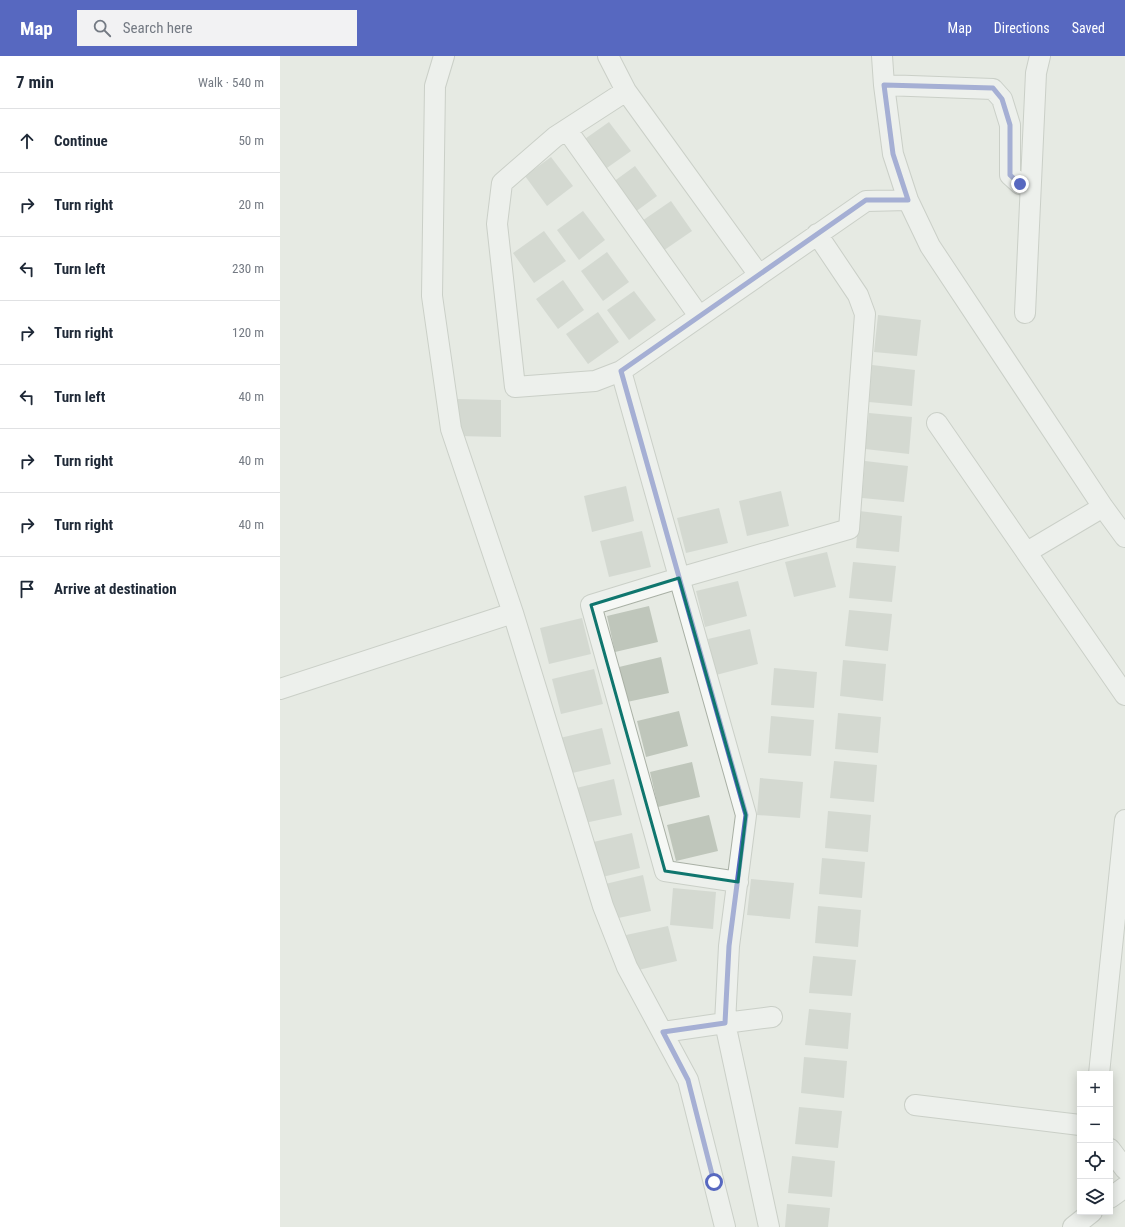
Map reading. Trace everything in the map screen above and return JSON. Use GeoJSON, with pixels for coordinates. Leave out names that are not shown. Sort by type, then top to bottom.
{"type":"FeatureCollection","features":[{"type":"Feature","properties":{"kind":"street"},"geometry":{"type":"LineString","coordinates":[[444,56],[435,86],[432,296],[451,429],[513,613],[603,906],[627,967],[688,1080],[725,1227]]}},
{"type":"Feature","properties":{"kind":"street"},"geometry":{"type":"LineString","coordinates":[[608,56],[626,91],[759,275]]}},
{"type":"Feature","properties":{"kind":"street"},"geometry":{"type":"LineString","coordinates":[[882,56],[884,85],[893,154],[908,200],[930,246],[1103,507],[1125,537]]}},
{"type":"Feature","properties":{"kind":"street"},"geometry":{"type":"LineString","coordinates":[[1025,313],[1036,72],[1040,56]]}},
{"type":"Feature","properties":{"kind":"street"},"geometry":{"type":"LineString","coordinates":[[884,85],[993,88],[1002,99],[1010,125],[1010,175],[1020,184],[1030,182]]}},
{"type":"Feature","properties":{"kind":"street"},"geometry":{"type":"LineString","coordinates":[[626,91],[555,137],[502,183],[497,224],[516,387],[595,381],[621,371],[866,200],[908,200]]}},
{"type":"Feature","properties":{"kind":"street"},"geometry":{"type":"LineString","coordinates":[[567,130],[699,316]]}},
{"type":"Feature","properties":{"kind":"street"},"geometry":{"type":"LineString","coordinates":[[738,882],[665,871],[591,605],[848,529],[865,314],[858,294],[817,234]]}},
{"type":"Feature","properties":{"kind":"street"},"geometry":{"type":"LineString","coordinates":[[621,371],[746,815],[729,946],[725,1023],[769,1227]]}},
{"type":"Feature","properties":{"kind":"street"},"geometry":{"type":"LineString","coordinates":[[937,423],[1125,695]]}},
{"type":"Feature","properties":{"kind":"street"},"geometry":{"type":"LineString","coordinates":[[1027,552],[1103,507]]}},
{"type":"Feature","properties":{"kind":"street"},"geometry":{"type":"LineString","coordinates":[[280,689],[513,613]]}},
{"type":"Feature","properties":{"kind":"street"},"geometry":{"type":"LineString","coordinates":[[1099,1071],[1122,866],[1125,820]]}},
{"type":"Feature","properties":{"kind":"street"},"geometry":{"type":"LineString","coordinates":[[663,1032],[772,1017]]}},
{"type":"Feature","properties":{"kind":"street"},"geometry":{"type":"LineString","coordinates":[[915,1104],[1077,1125]]}},
{"type":"Feature","properties":{"kind":"street"},"geometry":{"type":"LineString","coordinates":[[1113,1153],[1125,1169]]}},
{"type":"Feature","properties":{"kind":"street"},"geometry":{"type":"LineString","coordinates":[[1113,1196],[1125,1187]]}},
{"type":"Feature","properties":{"kind":"street"},"geometry":{"type":"LineString","coordinates":[[1073,1227],[1088,1215]]}},
{"type":"Feature","properties":{"kind":"highlighted area"},"geometry":{"type":"Polygon","coordinates":[[[679,578],[746,815],[738,882],[665,871],[591,605],[679,578]]]}},
{"type":"Feature","properties":{"kind":"building"},"geometry":{"type":"Polygon","coordinates":[[[609,122],[631,151],[604,170],[582,141],[609,122]]]}},
{"type":"Feature","properties":{"kind":"building"},"geometry":{"type":"Polygon","coordinates":[[[551,157],[573,186],[547,206],[525,176],[551,157]]]}},
{"type":"Feature","properties":{"kind":"building"},"geometry":{"type":"Polygon","coordinates":[[[635,166],[657,196],[631,215],[609,185],[635,166]]]}},
{"type":"Feature","properties":{"kind":"building"},"geometry":{"type":"Polygon","coordinates":[[[671,201],[692,231],[660,253],[639,223],[671,201]]]}},
{"type":"Feature","properties":{"kind":"building"},"geometry":{"type":"Polygon","coordinates":[[[583,211],[605,240],[579,260],[557,230],[583,211]]]}},
{"type":"Feature","properties":{"kind":"building"},"geometry":{"type":"Polygon","coordinates":[[[544,231],[566,261],[534,283],[513,253],[544,231]]]}},
{"type":"Feature","properties":{"kind":"building"},"geometry":{"type":"Polygon","coordinates":[[[607,252],[629,282],[603,301],[581,271],[607,252]]]}},
{"type":"Feature","properties":{"kind":"building"},"geometry":{"type":"Polygon","coordinates":[[[563,280],[584,310],[558,329],[536,299],[563,280]]]}},
{"type":"Feature","properties":{"kind":"building"},"geometry":{"type":"Polygon","coordinates":[[[634,291],[656,320],[629,340],[607,310],[634,291]]]}},
{"type":"Feature","properties":{"kind":"building"},"geometry":{"type":"Polygon","coordinates":[[[598,312],[619,342],[588,364],[566,334],[598,312]]]}},
{"type":"Feature","properties":{"kind":"building"},"geometry":{"type":"Polygon","coordinates":[[[878,315],[921,320],[917,356],[874,352],[878,315]]]}},
{"type":"Feature","properties":{"kind":"building"},"geometry":{"type":"Polygon","coordinates":[[[872,365],[915,370],[912,406],[869,402],[872,365]]]}},
{"type":"Feature","properties":{"kind":"building"},"geometry":{"type":"Polygon","coordinates":[[[458,399],[501,400],[501,437],[458,436],[458,399]]]}},
{"type":"Feature","properties":{"kind":"building"},"geometry":{"type":"Polygon","coordinates":[[[869,413],[912,417],[909,454],[865,449],[869,413]]]}},
{"type":"Feature","properties":{"kind":"building"},"geometry":{"type":"Polygon","coordinates":[[[865,461],[908,466],[904,502],[862,498],[865,461]]]}},
{"type":"Feature","properties":{"kind":"building"},"geometry":{"type":"Polygon","coordinates":[[[626,486],[634,521],[592,532],[584,496],[626,486]]]}},
{"type":"Feature","properties":{"kind":"building"},"geometry":{"type":"Polygon","coordinates":[[[781,491],[789,526],[747,536],[739,501],[781,491]]]}},
{"type":"Feature","properties":{"kind":"building"},"geometry":{"type":"Polygon","coordinates":[[[719,508],[728,543],[686,553],[677,518],[719,508]]]}},
{"type":"Feature","properties":{"kind":"building"},"geometry":{"type":"Polygon","coordinates":[[[859,511],[902,516],[899,552],[856,548],[859,511]]]}},
{"type":"Feature","properties":{"kind":"building"},"geometry":{"type":"Polygon","coordinates":[[[642,531],[651,567],[609,577],[600,541],[642,531]]]}},
{"type":"Feature","properties":{"kind":"building"},"geometry":{"type":"Polygon","coordinates":[[[827,552],[836,587],[794,597],[785,562],[827,552]]]}},
{"type":"Feature","properties":{"kind":"building"},"geometry":{"type":"Polygon","coordinates":[[[853,562],[896,566],[892,602],[849,598],[853,562]]]}},
{"type":"Feature","properties":{"kind":"building"},"geometry":{"type":"Polygon","coordinates":[[[738,581],[747,616],[705,627],[696,591],[738,581]]]}},
{"type":"Feature","properties":{"kind":"building"},"geometry":{"type":"Polygon","coordinates":[[[649,606],[658,642],[615,652],[607,616],[649,606]]]}},
{"type":"Feature","properties":{"kind":"building"},"geometry":{"type":"Polygon","coordinates":[[[849,610],[892,614],[888,651],[845,646],[849,610]]]}},
{"type":"Feature","properties":{"kind":"building"},"geometry":{"type":"Polygon","coordinates":[[[582,618],[591,654],[549,664],[540,628],[582,618]]]}},
{"type":"Feature","properties":{"kind":"building"},"geometry":{"type":"Polygon","coordinates":[[[750,629],[758,664],[716,675],[708,639],[750,629]]]}},
{"type":"Feature","properties":{"kind":"building"},"geometry":{"type":"Polygon","coordinates":[[[661,657],[669,693],[627,702],[619,667],[661,657]]]}},
{"type":"Feature","properties":{"kind":"building"},"geometry":{"type":"Polygon","coordinates":[[[843,660],[886,664],[883,701],[840,696],[843,660]]]}},
{"type":"Feature","properties":{"kind":"building"},"geometry":{"type":"Polygon","coordinates":[[[774,668],[817,672],[814,708],[771,705],[774,668]]]}},
{"type":"Feature","properties":{"kind":"building"},"geometry":{"type":"Polygon","coordinates":[[[594,669],[603,704],[561,714],[552,679],[594,669]]]}},
{"type":"Feature","properties":{"kind":"building"},"geometry":{"type":"Polygon","coordinates":[[[679,711],[688,746],[646,757],[637,721],[679,711]]]}},
{"type":"Feature","properties":{"kind":"building"},"geometry":{"type":"Polygon","coordinates":[[[838,713],[881,717],[878,753],[835,749],[838,713]]]}},
{"type":"Feature","properties":{"kind":"building"},"geometry":{"type":"Polygon","coordinates":[[[771,716],[814,720],[811,756],[768,753],[771,716]]]}},
{"type":"Feature","properties":{"kind":"building"},"geometry":{"type":"Polygon","coordinates":[[[602,728],[611,764],[568,774],[560,738],[602,728]]]}},
{"type":"Feature","properties":{"kind":"building"},"geometry":{"type":"Polygon","coordinates":[[[834,761],[877,765],[874,802],[830,798],[834,761]]]}},
{"type":"Feature","properties":{"kind":"building"},"geometry":{"type":"Polygon","coordinates":[[[692,762],[700,797],[658,807],[650,772],[692,762]]]}},
{"type":"Feature","properties":{"kind":"building"},"geometry":{"type":"Polygon","coordinates":[[[760,778],[803,782],[800,818],[757,815],[760,778]]]}},
{"type":"Feature","properties":{"kind":"building"},"geometry":{"type":"Polygon","coordinates":[[[614,779],[622,815],[580,824],[572,789],[614,779]]]}},
{"type":"Feature","properties":{"kind":"building"},"geometry":{"type":"Polygon","coordinates":[[[828,811],[871,815],[868,852],[825,848],[828,811]]]}},
{"type":"Feature","properties":{"kind":"building"},"geometry":{"type":"Polygon","coordinates":[[[709,815],[718,851],[676,861],[667,825],[709,815]]]}},
{"type":"Feature","properties":{"kind":"building"},"geometry":{"type":"Polygon","coordinates":[[[632,833],[640,868],[598,878],[589,843],[632,833]]]}},
{"type":"Feature","properties":{"kind":"building"},"geometry":{"type":"Polygon","coordinates":[[[822,858],[865,862],[862,898],[819,894],[822,858]]]}},
{"type":"Feature","properties":{"kind":"building"},"geometry":{"type":"Polygon","coordinates":[[[643,875],[651,911],[609,920],[601,885],[643,875]]]}},
{"type":"Feature","properties":{"kind":"building"},"geometry":{"type":"Polygon","coordinates":[[[751,879],[794,883],[790,919],[747,915],[751,879]]]}},
{"type":"Feature","properties":{"kind":"building"},"geometry":{"type":"Polygon","coordinates":[[[673,888],[716,892],[713,929],[670,925],[673,888]]]}},
{"type":"Feature","properties":{"kind":"building"},"geometry":{"type":"Polygon","coordinates":[[[818,906],[861,910],[858,947],[815,943],[818,906]]]}},
{"type":"Feature","properties":{"kind":"building"},"geometry":{"type":"Polygon","coordinates":[[[668,926],[677,961],[634,971],[626,935],[668,926]]]}},
{"type":"Feature","properties":{"kind":"building"},"geometry":{"type":"Polygon","coordinates":[[[813,956],[856,960],[852,996],[809,993],[813,956]]]}},
{"type":"Feature","properties":{"kind":"building"},"geometry":{"type":"Polygon","coordinates":[[[809,1009],[851,1013],[848,1049],[805,1045],[809,1009]]]}},
{"type":"Feature","properties":{"kind":"building"},"geometry":{"type":"Polygon","coordinates":[[[804,1057],[847,1061],[844,1098],[801,1093],[804,1057]]]}},
{"type":"Feature","properties":{"kind":"building"},"geometry":{"type":"Polygon","coordinates":[[[799,1107],[842,1111],[838,1148],[795,1144],[799,1107]]]}},
{"type":"Feature","properties":{"kind":"building"},"geometry":{"type":"Polygon","coordinates":[[[792,1156],[835,1161],[832,1197],[788,1193],[792,1156]]]}},
{"type":"Feature","properties":{"kind":"building"},"geometry":{"type":"Polygon","coordinates":[[[787,1204],[830,1208],[828,1227],[785,1227],[787,1204]]]}},
{"type":"Feature","properties":{"kind":"route"},"geometry":{"type":"LineString","coordinates":[[714,1182],[688,1080],[663,1032],[725,1023],[729,946],[746,815],[621,371],[866,200],[908,200],[893,154],[884,85],[993,88],[1002,99],[1010,125],[1010,175],[1020,184]]}}]}
